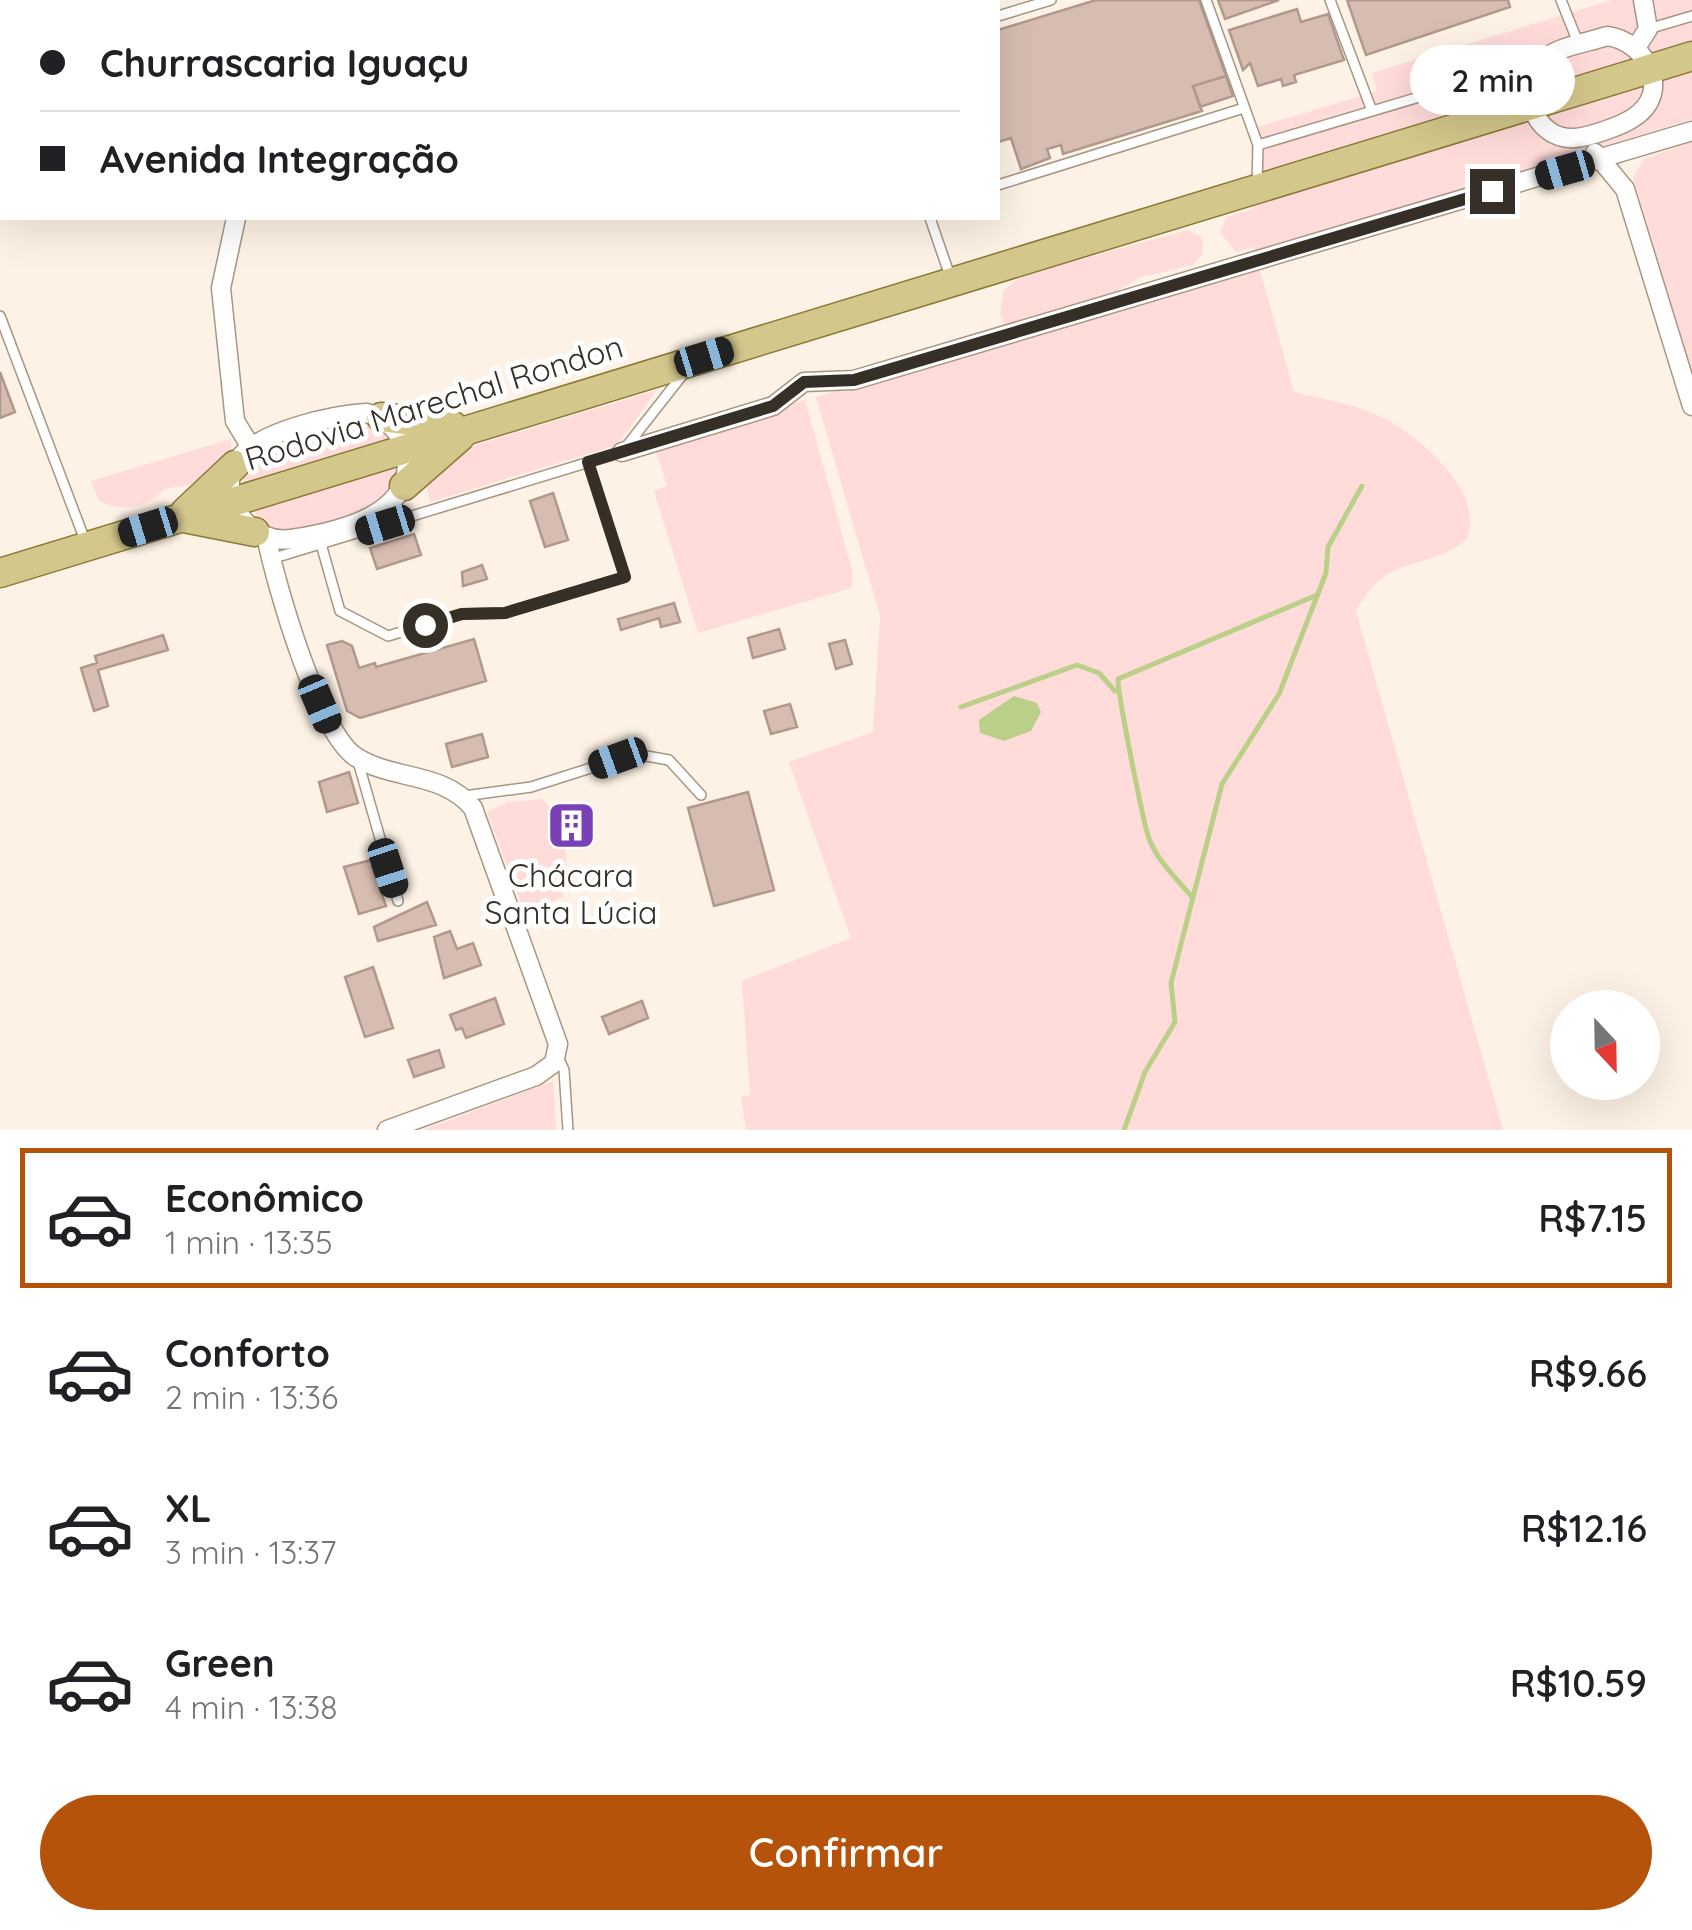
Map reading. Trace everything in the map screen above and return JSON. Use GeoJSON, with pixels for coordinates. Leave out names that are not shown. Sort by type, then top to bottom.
{"type":"FeatureCollection","features":[{"type":"Feature","properties":{"kind":"main road","name":"Rodovia Marechal Rondon"},"geometry":{"type":"LineString","coordinates":[[0,572],[1530,105],[1644,57],[1692,56]]}},
{"type":"Feature","properties":{"kind":"main road"},"geometry":{"type":"LineString","coordinates":[[381,417],[474,427]]}},
{"type":"Feature","properties":{"kind":"main road"},"geometry":{"type":"LineString","coordinates":[[408,499],[474,427]]}},
{"type":"Feature","properties":{"kind":"main road"},"geometry":{"type":"LineString","coordinates":[[243,457],[178,518],[264,544]]}},
{"type":"Feature","properties":{"kind":"street"},"geometry":{"type":"LineString","coordinates":[[1624,188],[1632,119],[1650,97],[1644,57],[1648,29],[1642,0]]}},
{"type":"Feature","properties":{"kind":"street"},"geometry":{"type":"LineString","coordinates":[[1644,57],[1607,36],[1542,60],[1530,78],[1530,105],[1548,126],[1602,159],[1624,188],[1692,406]]}},
{"type":"Feature","properties":{"kind":"street"},"geometry":{"type":"LineString","coordinates":[[1573,138],[1632,119]]}},
{"type":"Feature","properties":{"kind":"street"},"geometry":{"type":"LineString","coordinates":[[622,452],[773,406],[804,382],[854,380],[1692,131]]}},
{"type":"Feature","properties":{"kind":"street"},"geometry":{"type":"LineString","coordinates":[[236,220],[221,288],[234,421],[243,457],[234,501],[264,544],[335,736],[357,758],[430,780],[464,796],[474,808],[555,1033],[558,1056],[536,1076],[387,1130]]}},
{"type":"Feature","properties":{"kind":"street"},"geometry":{"type":"LineString","coordinates":[[243,457],[276,434],[339,416],[368,413],[381,417],[400,436],[405,448],[408,499],[377,514],[264,544]]}},
{"type":"Feature","properties":{"kind":"lane"},"geometry":{"type":"LineString","coordinates":[[1000,15],[1051,0]]}},
{"type":"Feature","properties":{"kind":"lane"},"geometry":{"type":"LineString","coordinates":[[1206,0],[1258,146],[1257,189]]}},
{"type":"Feature","properties":{"kind":"lane"},"geometry":{"type":"LineString","coordinates":[[1330,0],[1372,111]]}},
{"type":"Feature","properties":{"kind":"lane"},"geometry":{"type":"LineString","coordinates":[[1561,0],[1579,45]]}},
{"type":"Feature","properties":{"kind":"lane"},"geometry":{"type":"LineString","coordinates":[[1648,29],[1692,16]]}},
{"type":"Feature","properties":{"kind":"lane"},"geometry":{"type":"LineString","coordinates":[[1258,146],[1542,60]]}},
{"type":"Feature","properties":{"kind":"lane"},"geometry":{"type":"LineString","coordinates":[[1000,184],[1244,108]]}},
{"type":"Feature","properties":{"kind":"lane"},"geometry":{"type":"LineString","coordinates":[[931,220],[952,282]]}},
{"type":"Feature","properties":{"kind":"lane"},"geometry":{"type":"LineString","coordinates":[[0,316],[87,546]]}},
{"type":"Feature","properties":{"kind":"lane"},"geometry":{"type":"LineString","coordinates":[[264,544],[320,544],[408,499],[622,452],[673,383],[704,357]]}},
{"type":"Feature","properties":{"kind":"lane"},"geometry":{"type":"LineString","coordinates":[[320,544],[340,611],[388,636],[462,614],[505,613],[625,577],[588,462]]}},
{"type":"Feature","properties":{"kind":"lane"},"geometry":{"type":"LineString","coordinates":[[464,796],[531,787],[634,754],[670,760],[701,795]]}},
{"type":"Feature","properties":{"kind":"lane"},"geometry":{"type":"LineString","coordinates":[[357,758],[398,901]]}},
{"type":"Feature","properties":{"kind":"lane"},"geometry":{"type":"LineString","coordinates":[[558,1056],[564,1070],[568,1130]]}},
{"type":"Feature","properties":{"kind":"shaded area"},"geometry":{"type":"Polygon","coordinates":[[[1612,0],[1692,0],[1692,119],[1254,252],[1254,247],[1236,252],[1220,232],[1227,217],[1253,209],[1251,129],[1377,91],[1372,73],[1612,0]]]}},
{"type":"Feature","properties":{"kind":"shaded area"},"geometry":{"type":"Polygon","coordinates":[[[1692,142],[1692,373],[1633,178],[1644,159],[1692,142]]]}},
{"type":"Feature","properties":{"kind":"shaded area"},"geometry":{"type":"Polygon","coordinates":[[[1188,230],[1203,238],[1203,253],[1193,265],[1141,277],[1113,293],[1114,306],[1258,263],[1294,392],[1356,407],[1391,422],[1449,471],[1467,504],[1467,539],[1437,556],[1395,570],[1369,592],[1356,611],[1503,1130],[746,1130],[741,1097],[750,1095],[742,981],[851,938],[789,762],[873,732],[880,616],[816,397],[1009,339],[1000,312],[1004,290],[1024,275],[1188,230]]]}},
{"type":"Feature","properties":{"kind":"shaded area"},"geometry":{"type":"Polygon","coordinates":[[[657,390],[617,445],[430,502],[426,483],[453,456],[479,444],[657,390]]]}},
{"type":"Feature","properties":{"kind":"shaded area"},"geometry":{"type":"Polygon","coordinates":[[[805,400],[852,570],[852,588],[698,633],[654,491],[667,486],[655,448],[805,400]]]}},
{"type":"Feature","properties":{"kind":"shaded area"},"geometry":{"type":"Polygon","coordinates":[[[367,419],[390,434],[396,450],[400,473],[390,490],[360,511],[321,525],[284,529],[260,519],[245,489],[244,472],[252,457],[266,445],[308,428],[367,419]]]}},
{"type":"Feature","properties":{"kind":"shaded area"},"geometry":{"type":"Polygon","coordinates":[[[231,439],[232,456],[206,482],[164,489],[142,504],[125,507],[99,501],[91,481],[231,439]]]}},
{"type":"Feature","properties":{"kind":"shaded area"},"geometry":{"type":"Polygon","coordinates":[[[1014,696],[1037,703],[1041,712],[1031,731],[1004,741],[980,733],[979,720],[1014,696]]]}},
{"type":"Feature","properties":{"kind":"shaded area"},"geometry":{"type":"Polygon","coordinates":[[[542,799],[553,810],[551,829],[565,847],[563,897],[524,912],[487,812],[508,802],[542,799]]]}},
{"type":"Feature","properties":{"kind":"shaded area"},"geometry":{"type":"Polygon","coordinates":[[[553,1081],[556,1130],[423,1130],[553,1081]]]}},
{"type":"Feature","properties":{"kind":"building"},"geometry":{"type":"Polygon","coordinates":[[[1096,0],[1199,0],[1226,76],[1193,86],[1202,111],[1063,154],[1061,145],[1047,149],[1050,158],[1021,169],[1011,138],[1000,141],[1000,29],[1096,0]]]}},
{"type":"Feature","properties":{"kind":"building"},"geometry":{"type":"Polygon","coordinates":[[[1218,0],[1279,0],[1225,19],[1218,0]]]}},
{"type":"Feature","properties":{"kind":"building"},"geometry":{"type":"Polygon","coordinates":[[[1347,0],[1508,0],[1510,7],[1366,55],[1347,0]]]}},
{"type":"Feature","properties":{"kind":"building"},"geometry":{"type":"Polygon","coordinates":[[[1297,9],[1301,22],[1328,14],[1344,60],[1294,75],[1296,82],[1283,86],[1281,79],[1258,86],[1250,63],[1243,70],[1229,30],[1297,9]]]}},
{"type":"Feature","properties":{"kind":"building"},"geometry":{"type":"Polygon","coordinates":[[[1226,76],[1233,96],[1200,107],[1193,86],[1226,76]]]}},
{"type":"Feature","properties":{"kind":"building"},"geometry":{"type":"Polygon","coordinates":[[[0,372],[15,412],[0,418],[0,372]]]}},
{"type":"Feature","properties":{"kind":"building"},"geometry":{"type":"Polygon","coordinates":[[[553,493],[568,540],[545,547],[530,501],[553,493]]]}},
{"type":"Feature","properties":{"kind":"building"},"geometry":{"type":"Polygon","coordinates":[[[414,534],[421,555],[377,569],[370,548],[414,534]]]}},
{"type":"Feature","properties":{"kind":"building"},"geometry":{"type":"Polygon","coordinates":[[[482,565],[487,579],[463,586],[462,572],[482,565]]]}},
{"type":"Feature","properties":{"kind":"building"},"geometry":{"type":"Polygon","coordinates":[[[674,603],[680,622],[661,627],[659,618],[621,630],[618,619],[674,603]]]}},
{"type":"Feature","properties":{"kind":"building"},"geometry":{"type":"Polygon","coordinates":[[[779,629],[785,649],[753,658],[748,638],[779,629]]]}},
{"type":"Feature","properties":{"kind":"building"},"geometry":{"type":"Polygon","coordinates":[[[163,635],[168,650],[98,670],[108,706],[94,711],[81,668],[97,663],[95,656],[163,635]]]}},
{"type":"Feature","properties":{"kind":"building"},"geometry":{"type":"Polygon","coordinates":[[[474,639],[486,681],[360,718],[347,711],[327,645],[342,641],[352,646],[359,668],[375,663],[376,667],[474,639]]]}},
{"type":"Feature","properties":{"kind":"building"},"geometry":{"type":"Polygon","coordinates":[[[845,640],[852,664],[836,669],[829,644],[845,640]]]}},
{"type":"Feature","properties":{"kind":"building"},"geometry":{"type":"Polygon","coordinates":[[[790,704],[797,727],[771,734],[764,711],[790,704]]]}},
{"type":"Feature","properties":{"kind":"building"},"geometry":{"type":"Polygon","coordinates":[[[482,734],[488,757],[452,767],[446,744],[482,734]]]}},
{"type":"Feature","properties":{"kind":"building"},"geometry":{"type":"Polygon","coordinates":[[[349,772],[358,803],[327,812],[319,782],[349,772]]]}},
{"type":"Feature","properties":{"kind":"building"},"geometry":{"type":"Polygon","coordinates":[[[748,792],[774,890],[714,906],[688,808],[748,792]]]}},
{"type":"Feature","properties":{"kind":"building","name":"Chácara Santa Lúcia"},"geometry":{"type":"Polygon","coordinates":[[[579,813],[584,834],[562,839],[557,818],[579,813]]]}},
{"type":"Feature","properties":{"kind":"building"},"geometry":{"type":"Polygon","coordinates":[[[375,859],[377,865],[372,867],[386,906],[359,914],[344,867],[375,859]]]}},
{"type":"Feature","properties":{"kind":"building"},"geometry":{"type":"Polygon","coordinates":[[[427,902],[436,925],[378,941],[374,927],[427,902]]]}},
{"type":"Feature","properties":{"kind":"building"},"geometry":{"type":"Polygon","coordinates":[[[450,931],[457,949],[473,943],[481,965],[444,978],[434,937],[450,931]]]}},
{"type":"Feature","properties":{"kind":"building"},"geometry":{"type":"Polygon","coordinates":[[[373,967],[393,1028],[365,1037],[345,977],[373,967]]]}},
{"type":"Feature","properties":{"kind":"building"},"geometry":{"type":"Polygon","coordinates":[[[495,998],[504,1024],[466,1038],[462,1028],[456,1030],[450,1015],[495,998]]]}},
{"type":"Feature","properties":{"kind":"building"},"geometry":{"type":"Polygon","coordinates":[[[642,1001],[648,1018],[609,1034],[602,1017],[642,1001]]]}},
{"type":"Feature","properties":{"kind":"building"},"geometry":{"type":"Polygon","coordinates":[[[439,1050],[444,1067],[414,1077],[408,1060],[439,1050]]]}},
{"type":"Feature","properties":{"kind":"waterway"},"geometry":{"type":"LineString","coordinates":[[1124,1130],[1145,1072],[1175,1022],[1171,983],[1222,784],[1279,694],[1326,573],[1328,547],[1362,486]]}},
{"type":"Feature","properties":{"kind":"waterway"},"geometry":{"type":"LineString","coordinates":[[1193,898],[1150,841],[1118,679],[1317,595]]}},
{"type":"Feature","properties":{"kind":"waterway"},"geometry":{"type":"LineString","coordinates":[[961,707],[1077,665],[1099,673],[1115,691]]}},
{"type":"Feature","properties":{"kind":"place","name":"Chácara Santa Lúcia"},"geometry":{"type":"Point","coordinates":[571,826]}},
{"type":"Feature","properties":{"kind":"route"},"geometry":{"type":"LineString","coordinates":[[425,625],[462,614],[505,613],[625,577],[588,462],[773,406],[798,391],[804,382],[854,380],[1492,191]]}}]}
